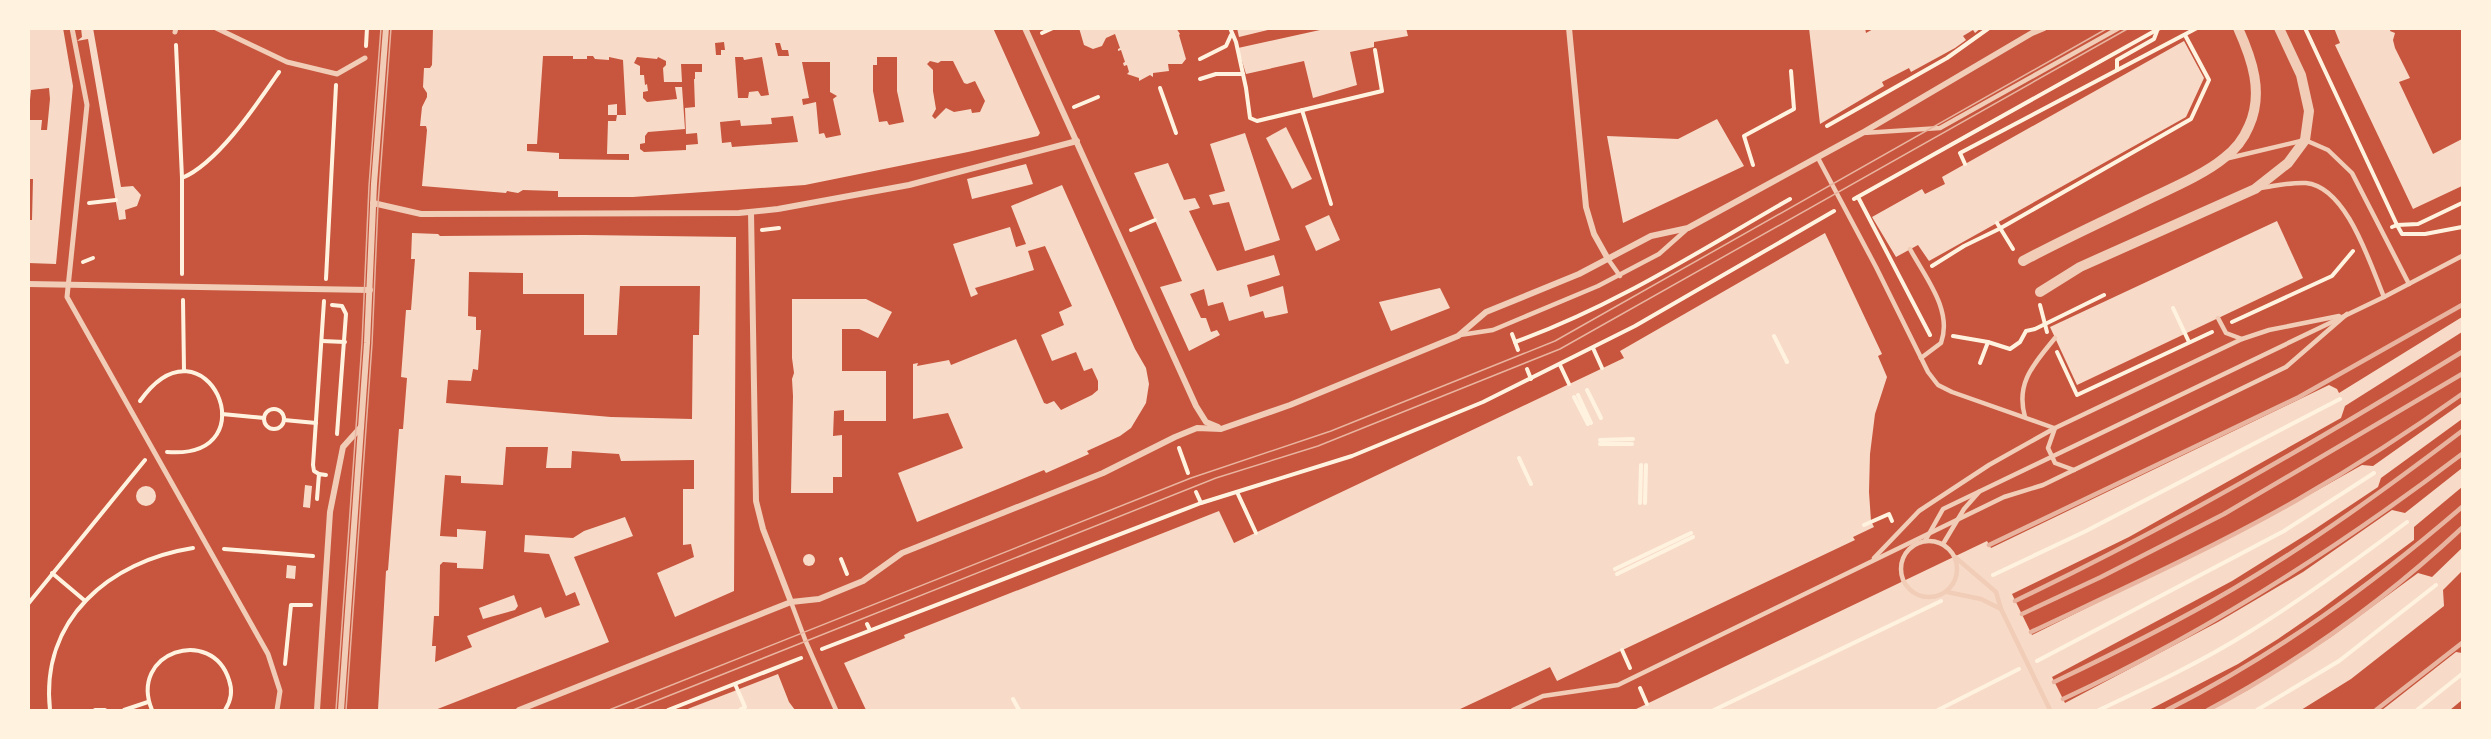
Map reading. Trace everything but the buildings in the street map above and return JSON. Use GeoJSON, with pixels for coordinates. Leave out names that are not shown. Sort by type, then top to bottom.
{"type":"FeatureCollection","features":[{"type":"Feature","properties":{"kind":"street"},"geometry":{"type":"LineString","coordinates":[[72,28],[87,105],[67,297],[208,545],[271,663],[280,691],[277,711]]}},
{"type":"Feature","properties":{"kind":"street"},"geometry":{"type":"LineString","coordinates":[[216,28],[286,62],[337,74],[365,58]]}},
{"type":"Feature","properties":{"kind":"street"},"geometry":{"type":"LineString","coordinates":[[341,711],[386,28]]}},
{"type":"Feature","properties":{"kind":"street"},"geometry":{"type":"LineString","coordinates":[[1025,28],[1200,415],[1206,422],[1221,429]]}},
{"type":"Feature","properties":{"kind":"street"},"geometry":{"type":"LineString","coordinates":[[1569,28],[1586,207],[1594,234],[1608,260]]}},
{"type":"Feature","properties":{"kind":"street"},"geometry":{"type":"LineString","coordinates":[[519,711],[791,602],[819,599],[863,581],[902,553],[1103,473],[1174,437],[1197,429],[1221,429],[1290,405],[1458,336],[1486,312],[1608,260],[1651,236],[1688,228],[1862,134],[2034,31],[2044,28]]}},
{"type":"Feature","properties":{"kind":"street"},"geometry":{"type":"LineString","coordinates":[[2023,261],[2171,189],[2224,159],[2239,143],[2255,110],[2254,75],[2238,28]]}},
{"type":"Feature","properties":{"kind":"street"},"geometry":{"type":"LineString","coordinates":[[2040,292],[2080,267],[2255,189],[2288,164],[2305,140],[2310,111],[2306,92],[2279,28]]}},
{"type":"Feature","properties":{"kind":"street"},"geometry":{"type":"LineString","coordinates":[[373,203],[421,214],[751,212],[909,184],[1077,141]]}},
{"type":"Feature","properties":{"kind":"street"},"geometry":{"type":"LineString","coordinates":[[751,212],[756,501],[763,530],[791,602]]}},
{"type":"Feature","properties":{"kind":"street"},"geometry":{"type":"LineString","coordinates":[[28,284],[370,290]]}},
{"type":"Feature","properties":{"kind":"street"},"geometry":{"type":"LineString","coordinates":[[317,711],[330,512],[343,447],[361,427]]}},
{"type":"Feature","properties":{"kind":"lane"},"geometry":{"type":"LineString","coordinates":[[1862,134],[1940,128],[2119,28]]}},
{"type":"Feature","properties":{"kind":"lane"},"geometry":{"type":"LineString","coordinates":[[2224,159],[2305,140],[2328,150],[2352,173],[2409,284]]}},
{"type":"Feature","properties":{"kind":"lane"},"geometry":{"type":"LineString","coordinates":[[1818,158],[1928,372],[1938,385],[1973,400],[2055,428]]}},
{"type":"Feature","properties":{"kind":"lane"},"geometry":{"type":"LineString","coordinates":[[2255,189],[2307,183],[2319,187],[2342,206],[2384,297]]}},
{"type":"Feature","properties":{"kind":"lane"},"geometry":{"type":"LineString","coordinates":[[1458,336],[1493,330],[1620,276],[1659,254],[1688,228]]}},
{"type":"Feature","properties":{"kind":"lane"},"geometry":{"type":"LineString","coordinates":[[1910,249],[1939,302],[1946,320],[1944,335],[1937,348],[1921,358]]}},
{"type":"Feature","properties":{"kind":"lane"},"geometry":{"type":"LineString","coordinates":[[1925,541],[1943,509],[2384,297],[2463,256]]}},
{"type":"Feature","properties":{"kind":"lane"},"geometry":{"type":"LineString","coordinates":[[1608,260],[1620,276]]}},
{"type":"Feature","properties":{"kind":"lane"},"geometry":{"type":"LineString","coordinates":[[1871,562],[1919,511],[1989,465],[2055,428],[2242,339],[2269,330],[2347,314]]}},
{"type":"Feature","properties":{"kind":"lane"},"geometry":{"type":"LineString","coordinates":[[1513,711],[1543,696],[1618,685],[2004,497],[2043,486],[2286,367],[2347,314]]}},
{"type":"Feature","properties":{"kind":"lane"},"geometry":{"type":"LineString","coordinates":[[2217,318],[2226,333],[2242,339]]}},
{"type":"Feature","properties":{"kind":"lane"},"geometry":{"type":"LineString","coordinates":[[2025,417],[2021,403],[2024,381],[2055,338]]}},
{"type":"Feature","properties":{"kind":"lane"},"geometry":{"type":"LineString","coordinates":[[2055,428],[2048,448],[2055,463],[2075,470]]}},
{"type":"Feature","properties":{"kind":"lane"},"geometry":{"type":"LineString","coordinates":[[1942,544],[1964,509],[1983,489]]}},
{"type":"Feature","properties":{"kind":"lane"},"geometry":{"type":"LineString","coordinates":[[2001,609],[1981,599],[1947,594],[1931,597],[1914,593],[1901,572],[1903,558],[1912,546],[1925,541],[1942,544],[1996,592],[2001,609],[2050,711]]}},
{"type":"Feature","properties":{"kind":"lane"},"geometry":{"type":"LineString","coordinates":[[1947,594],[1957,576],[1955,557]]}},
{"type":"Feature","properties":{"kind":"lane"},"geometry":{"type":"LineString","coordinates":[[791,602],[836,711]]}},
{"type":"Feature","properties":{"kind":"path"},"geometry":{"type":"LineString","coordinates":[[365,58],[367,28]]}},
{"type":"Feature","properties":{"kind":"path"},"geometry":{"type":"LineString","coordinates":[[1042,33],[1053,28]]}},
{"type":"Feature","properties":{"kind":"path"},"geometry":{"type":"LineString","coordinates":[[1230,28],[1236,42],[1250,118],[1257,121],[1382,91],[1375,50]]}},
{"type":"Feature","properties":{"kind":"path"},"geometry":{"type":"LineString","coordinates":[[1827,126],[1989,28]]}},
{"type":"Feature","properties":{"kind":"path"},"geometry":{"type":"LineString","coordinates":[[1965,164],[1960,153],[2197,28]]}},
{"type":"Feature","properties":{"kind":"path"},"geometry":{"type":"LineString","coordinates":[[2305,28],[2402,234],[2425,234],[2463,227]]}},
{"type":"Feature","properties":{"kind":"path"},"geometry":{"type":"LineString","coordinates":[[2117,71],[2117,60],[2154,39],[2159,29]]}},
{"type":"Feature","properties":{"kind":"path"},"geometry":{"type":"LineString","coordinates":[[1937,348],[1856,198],[2159,29]]}},
{"type":"Feature","properties":{"kind":"path"},"geometry":{"type":"LineString","coordinates":[[175,30],[182,178],[182,273]]}},
{"type":"Feature","properties":{"kind":"path"},"geometry":{"type":"LineString","coordinates":[[1200,59],[1226,46],[1231,34]]}},
{"type":"Feature","properties":{"kind":"path"},"geometry":{"type":"LineString","coordinates":[[1923,272],[1964,246],[1999,229],[2191,119],[2209,80],[2185,35]]}},
{"type":"Feature","properties":{"kind":"path"},"geometry":{"type":"LineString","coordinates":[[182,178],[193,174],[205,164],[255,108],[286,62]]}},
{"type":"Feature","properties":{"kind":"path"},"geometry":{"type":"LineString","coordinates":[[1753,165],[1744,136],[1794,109],[1791,71]]}},
{"type":"Feature","properties":{"kind":"path"},"geometry":{"type":"LineString","coordinates":[[326,280],[337,74]]}},
{"type":"Feature","properties":{"kind":"path"},"geometry":{"type":"LineString","coordinates":[[1200,79],[1216,74],[1243,74]]}},
{"type":"Feature","properties":{"kind":"path"},"geometry":{"type":"LineString","coordinates":[[1160,88],[1176,133]]}},
{"type":"Feature","properties":{"kind":"path"},"geometry":{"type":"LineString","coordinates":[[1074,107],[1098,97]]}},
{"type":"Feature","properties":{"kind":"path"},"geometry":{"type":"LineString","coordinates":[[1302,110],[1331,204]]}},
{"type":"Feature","properties":{"kind":"path"},"geometry":{"type":"LineString","coordinates":[[1515,342],[1542,333],[1611,300],[1790,199]]}},
{"type":"Feature","properties":{"kind":"path"},"geometry":{"type":"LineString","coordinates":[[76,205],[116,200]]}},
{"type":"Feature","properties":{"kind":"path"},"geometry":{"type":"LineString","coordinates":[[2383,232],[2397,225],[2418,224],[2463,203]]}},
{"type":"Feature","properties":{"kind":"path"},"geometry":{"type":"LineString","coordinates":[[668,711],[870,630],[1201,503],[1352,456],[1483,402],[1593,348],[1834,211]]}},
{"type":"Feature","properties":{"kind":"path"},"geometry":{"type":"LineString","coordinates":[[1130,230],[1155,220]]}},
{"type":"Feature","properties":{"kind":"path"},"geometry":{"type":"LineString","coordinates":[[2053,345],[2077,395],[2332,276],[2360,243]]}},
{"type":"Feature","properties":{"kind":"path"},"geometry":{"type":"LineString","coordinates":[[1944,335],[1988,342],[2010,349],[2020,342],[2026,331],[2044,325],[2104,295]]}},
{"type":"Feature","properties":{"kind":"path"},"geometry":{"type":"LineString","coordinates":[[183,298],[184,371]]}},
{"type":"Feature","properties":{"kind":"path"},"geometry":{"type":"LineString","coordinates":[[319,474],[314,471],[313,465],[324,303],[342,306],[346,314],[345,342],[322,341]]}},
{"type":"Feature","properties":{"kind":"path"},"geometry":{"type":"LineString","coordinates":[[2174,308],[2189,342]]}},
{"type":"Feature","properties":{"kind":"path"},"geometry":{"type":"LineString","coordinates":[[2044,325],[2048,335]]}},
{"type":"Feature","properties":{"kind":"path"},"geometry":{"type":"LineString","coordinates":[[1510,329],[1518,350]]}},
{"type":"Feature","properties":{"kind":"path"},"geometry":{"type":"LineString","coordinates":[[1774,336],[1787,362]]}},
{"type":"Feature","properties":{"kind":"path"},"geometry":{"type":"LineString","coordinates":[[1980,363],[1988,342]]}},
{"type":"Feature","properties":{"kind":"path"},"geometry":{"type":"LineString","coordinates":[[1593,348],[1602,368]]}},
{"type":"Feature","properties":{"kind":"path"},"geometry":{"type":"LineString","coordinates":[[1560,365],[1569,384]]}},
{"type":"Feature","properties":{"kind":"path"},"geometry":{"type":"LineString","coordinates":[[1527,369],[1531,379]]}},
{"type":"Feature","properties":{"kind":"path"},"geometry":{"type":"LineString","coordinates":[[28,604],[153,451],[186,453],[205,446],[217,433],[222,414],[217,391],[210,383],[196,374],[184,371],[168,374],[157,380],[132,413]]}},
{"type":"Feature","properties":{"kind":"path"},"geometry":{"type":"LineString","coordinates":[[1587,390],[1600,418]]}},
{"type":"Feature","properties":{"kind":"path"},"geometry":{"type":"LineString","coordinates":[[1576,396],[1589,424]]}},
{"type":"Feature","properties":{"kind":"path"},"geometry":{"type":"LineString","coordinates":[[1991,577],[2086,531],[2340,399]]}},
{"type":"Feature","properties":{"kind":"path"},"geometry":{"type":"LineString","coordinates":[[275,409],[281,411],[284,420],[281,426],[272,429],[266,425],[264,418],[269,411],[275,409]]}},
{"type":"Feature","properties":{"kind":"path"},"geometry":{"type":"LineString","coordinates":[[222,414],[264,418]]}},
{"type":"Feature","properties":{"kind":"path"},"geometry":{"type":"LineString","coordinates":[[284,420],[316,423]]}},
{"type":"Feature","properties":{"kind":"path"},"geometry":{"type":"LineString","coordinates":[[1600,442],[1632,441]]}},
{"type":"Feature","properties":{"kind":"path"},"geometry":{"type":"LineString","coordinates":[[1179,449],[1188,473]]}},
{"type":"Feature","properties":{"kind":"path"},"geometry":{"type":"LineString","coordinates":[[1519,458],[1531,484]]}},
{"type":"Feature","properties":{"kind":"path"},"geometry":{"type":"LineString","coordinates":[[1643,503],[1644,465]]}},
{"type":"Feature","properties":{"kind":"path"},"geometry":{"type":"LineString","coordinates":[[2032,663],[2284,531],[2374,473]]}},
{"type":"Feature","properties":{"kind":"path"},"geometry":{"type":"LineString","coordinates":[[1196,492],[1201,503]]}},
{"type":"Feature","properties":{"kind":"path"},"geometry":{"type":"LineString","coordinates":[[1237,492],[1256,533]]}},
{"type":"Feature","properties":{"kind":"path"},"geometry":{"type":"LineString","coordinates":[[2099,711],[2185,669],[2248,633],[2332,578],[2407,522]]}},
{"type":"Feature","properties":{"kind":"path"},"geometry":{"type":"LineString","coordinates":[[1614,569],[1692,535],[1617,574]]}},
{"type":"Feature","properties":{"kind":"path"},"geometry":{"type":"LineString","coordinates":[[50,711],[48,693],[51,670],[70,619],[84,600],[109,579],[144,560],[208,545],[228,550],[313,556]]}},
{"type":"Feature","properties":{"kind":"path"},"geometry":{"type":"LineString","coordinates":[[841,559],[847,574]]}},
{"type":"Feature","properties":{"kind":"path"},"geometry":{"type":"LineString","coordinates":[[52,573],[84,600]]}},
{"type":"Feature","properties":{"kind":"path"},"geometry":{"type":"LineString","coordinates":[[2257,711],[2339,661],[2436,585]]}},
{"type":"Feature","properties":{"kind":"path"},"geometry":{"type":"LineString","coordinates":[[1714,711],[1832,654],[1947,594]]}},
{"type":"Feature","properties":{"kind":"path"},"geometry":{"type":"LineString","coordinates":[[288,651],[290,620]]}},
{"type":"Feature","properties":{"kind":"path"},"geometry":{"type":"LineString","coordinates":[[867,624],[870,630]]}},
{"type":"Feature","properties":{"kind":"path"},"geometry":{"type":"LineString","coordinates":[[152,711],[148,702],[148,683],[155,666],[170,654],[188,649],[214,658],[227,673],[232,693],[225,711]]}},
{"type":"Feature","properties":{"kind":"path"},"geometry":{"type":"LineString","coordinates":[[1777,680],[1832,654]]}},
{"type":"Feature","properties":{"kind":"path"},"geometry":{"type":"LineString","coordinates":[[1938,711],[2021,668]]}},
{"type":"Feature","properties":{"kind":"path"},"geometry":{"type":"LineString","coordinates":[[2416,711],[2463,674]]}},
{"type":"Feature","properties":{"kind":"path"},"geometry":{"type":"LineString","coordinates":[[735,684],[745,707],[740,710]]}},
{"type":"Feature","properties":{"kind":"path"},"geometry":{"type":"LineString","coordinates":[[1013,699],[1019,711]]}},
{"type":"Feature","properties":{"kind":"path"},"geometry":{"type":"LineString","coordinates":[[124,711],[148,702]]}},
{"type":"Feature","properties":{"kind":"path"},"geometry":{"type":"LineString","coordinates":[[95,711],[105,711]]}},
{"type":"Feature","properties":{"kind":"tram line"},"geometry":{"type":"LineString","coordinates":[[336,710],[381,28]]}},
{"type":"Feature","properties":{"kind":"tram line"},"geometry":{"type":"LineString","coordinates":[[346,710],[372,344],[378,204],[391,28]]}},
{"type":"Feature","properties":{"kind":"tram line"},"geometry":{"type":"LineString","coordinates":[[609,710],[1191,478],[1331,431],[1555,341],[2108,28]]}},
{"type":"Feature","properties":{"kind":"tram line"},"geometry":{"type":"LineString","coordinates":[[633,710],[1216,478],[1318,446],[1560,349],[2129,28]]}},
{"type":"Feature","properties":{"kind":"railway"},"geometry":{"type":"LineString","coordinates":[[1989,545],[2299,397],[2462,305]]}},
{"type":"Feature","properties":{"kind":"railway"},"geometry":{"type":"LineString","coordinates":[[2015,601],[2187,513],[2462,352]]}},
{"type":"Feature","properties":{"kind":"railway"},"geometry":{"type":"LineString","coordinates":[[2022,614],[2101,577],[2224,514],[2462,374]]}},
{"type":"Feature","properties":{"kind":"railway"},"geometry":{"type":"LineString","coordinates":[[2031,632],[2165,569],[2265,518],[2360,462],[2462,394]]}},
{"type":"Feature","properties":{"kind":"railway"},"geometry":{"type":"LineString","coordinates":[[2054,682],[2167,626],[2263,571],[2350,513],[2462,431]]}},
{"type":"Feature","properties":{"kind":"railway"},"geometry":{"type":"LineString","coordinates":[[2063,699],[2219,618],[2319,556],[2462,454]]}},
{"type":"Feature","properties":{"kind":"railway"},"geometry":{"type":"LineString","coordinates":[[2167,710],[2246,666],[2321,618],[2392,565],[2462,507]]}},
{"type":"Feature","properties":{"kind":"railway"},"geometry":{"type":"LineString","coordinates":[[2208,710],[2309,650],[2403,580],[2462,528]]}},
{"type":"Feature","properties":{"kind":"railway"},"geometry":{"type":"LineString","coordinates":[[2376,710],[2462,643]]}}]}
